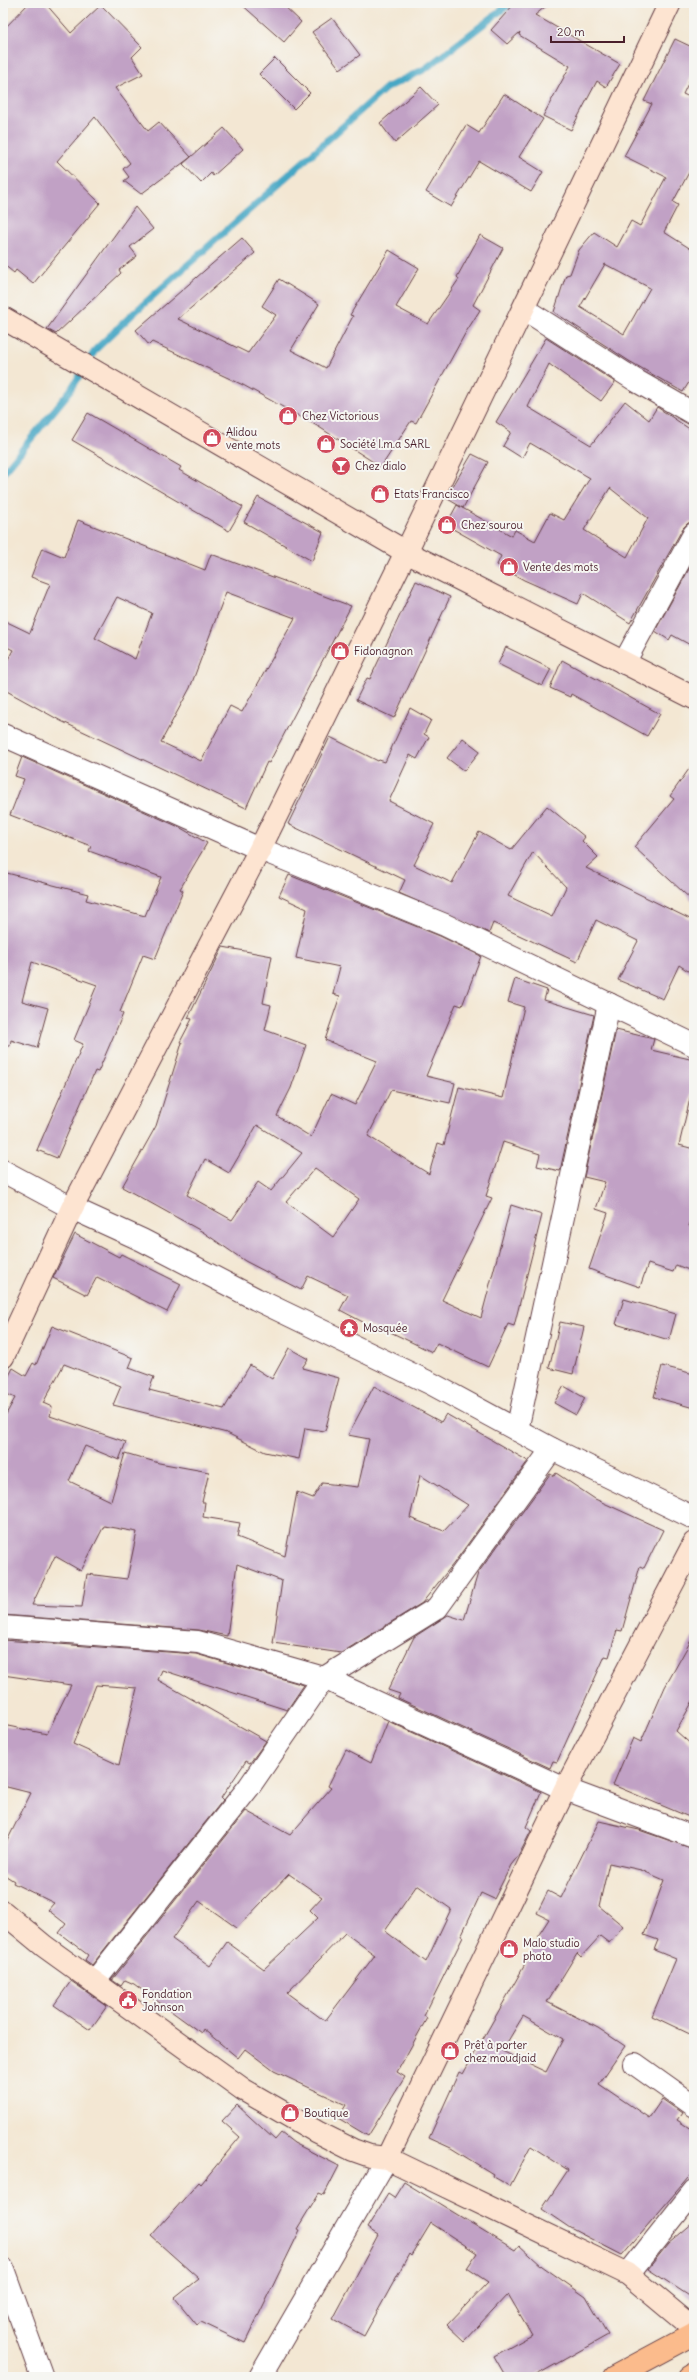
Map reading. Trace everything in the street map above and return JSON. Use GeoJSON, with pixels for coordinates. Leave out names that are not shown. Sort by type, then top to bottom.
{"type":"FeatureCollection","features":[{"type":"Feature","properties":{"kind":"main road"},"geometry":{"type":"LineString","coordinates":[[614,2377],[694,2334]]}},
{"type":"Feature","properties":{"kind":"main road"},"geometry":{"type":"LineString","coordinates":[[689,2377],[694,2374]]}},
{"type":"Feature","properties":{"kind":"street"},"geometry":{"type":"LineString","coordinates":[[3,1357],[72,1208],[260,849],[524,309],[670,3]]}},
{"type":"Feature","properties":{"kind":"street"},"geometry":{"type":"LineString","coordinates":[[524,309],[635,380],[694,414]]}},
{"type":"Feature","properties":{"kind":"street"},"geometry":{"type":"LineString","coordinates":[[3,318],[406,552],[624,664],[694,698]]}},
{"type":"Feature","properties":{"kind":"street"},"geometry":{"type":"LineString","coordinates":[[624,664],[694,534]]}},
{"type":"Feature","properties":{"kind":"street"},"geometry":{"type":"LineString","coordinates":[[3,735],[260,849],[445,925],[694,1044]]}},
{"type":"Feature","properties":{"kind":"street"},"geometry":{"type":"LineString","coordinates":[[517,1430],[609,1004]]}},
{"type":"Feature","properties":{"kind":"street"},"geometry":{"type":"LineString","coordinates":[[3,1171],[72,1208],[142,1240],[256,1299],[432,1384],[552,1449],[694,1518]]}},
{"type":"Feature","properties":{"kind":"street"},"geometry":{"type":"LineString","coordinates":[[94,1982],[249,1787],[324,1678],[437,1608],[552,1449]]}},
{"type":"Feature","properties":{"kind":"street"},"geometry":{"type":"LineString","coordinates":[[260,2377],[387,2158],[565,1789],[694,1543]]}},
{"type":"Feature","properties":{"kind":"street"},"geometry":{"type":"LineString","coordinates":[[3,1627],[198,1642],[324,1678],[565,1789],[694,1837]]}},
{"type":"Feature","properties":{"kind":"street"},"geometry":{"type":"LineString","coordinates":[[3,1912],[44,1946],[244,2090],[332,2139],[370,2156],[387,2158],[628,2274],[694,2329]]}},
{"type":"Feature","properties":{"kind":"street"},"geometry":{"type":"LineString","coordinates":[[635,2064],[694,2106]]}},
{"type":"Feature","properties":{"kind":"street"},"geometry":{"type":"LineString","coordinates":[[628,2274],[694,2191]]}},
{"type":"Feature","properties":{"kind":"street"},"geometry":{"type":"LineString","coordinates":[[3,2269],[42,2377]]}},
{"type":"Feature","properties":{"kind":"building"},"geometry":{"type":"Polygon","coordinates":[[[29,3],[45,3],[71,33],[101,5],[142,47],[132,57],[143,74],[115,88],[148,131],[159,122],[191,157],[141,194],[124,181],[129,177],[123,169],[130,163],[95,117],[57,161],[100,203],[33,284],[16,270],[14,273],[3,264],[3,30],[29,3]]]}},
{"type":"Feature","properties":{"kind":"building"},"geometry":{"type":"Polygon","coordinates":[[[240,3],[281,3],[301,22],[284,42],[240,3]]]}},
{"type":"Feature","properties":{"kind":"building"},"geometry":{"type":"Polygon","coordinates":[[[515,3],[550,3],[535,15],[620,64],[606,87],[597,81],[571,130],[543,116],[570,66],[519,35],[520,32],[507,44],[491,30],[515,3]]]}},
{"type":"Feature","properties":{"kind":"building"},"geometry":{"type":"Polygon","coordinates":[[[332,18],[360,55],[340,69],[312,32],[332,18]]]}},
{"type":"Feature","properties":{"kind":"building"},"geometry":{"type":"Polygon","coordinates":[[[675,39],[694,48],[694,71],[683,94],[694,99],[694,163],[673,202],[678,205],[664,232],[694,251],[694,374],[683,392],[629,361],[554,312],[566,275],[570,274],[579,250],[594,232],[617,247],[631,221],[640,226],[666,177],[624,156],[652,104],[644,101],[675,39]],[[605,264],[580,307],[624,334],[650,288],[605,264]]]}},
{"type":"Feature","properties":{"kind":"building"},"geometry":{"type":"Polygon","coordinates":[[[275,58],[310,93],[294,109],[259,74],[275,58]]]}},
{"type":"Feature","properties":{"kind":"building"},"geometry":{"type":"Polygon","coordinates":[[[421,87],[438,105],[395,143],[380,123],[421,87]]]}},
{"type":"Feature","properties":{"kind":"building"},"geometry":{"type":"Polygon","coordinates":[[[504,94],[543,119],[519,157],[543,172],[531,192],[479,161],[451,207],[426,192],[466,125],[479,133],[504,94]]]}},
{"type":"Feature","properties":{"kind":"building"},"geometry":{"type":"Polygon","coordinates":[[[224,128],[243,149],[213,176],[211,173],[201,183],[183,164],[224,128]]]}},
{"type":"Feature","properties":{"kind":"building"},"geometry":{"type":"Polygon","coordinates":[[[135,207],[153,229],[130,247],[137,256],[119,270],[121,273],[56,334],[47,329],[135,207]]]}},
{"type":"Feature","properties":{"kind":"building"},"geometry":{"type":"Polygon","coordinates":[[[480,235],[503,248],[473,305],[480,310],[466,332],[416,423],[411,421],[381,467],[319,427],[243,385],[152,342],[149,345],[136,330],[242,238],[255,253],[178,319],[248,353],[276,315],[262,306],[279,279],[319,304],[291,350],[326,368],[353,316],[350,315],[389,250],[419,268],[396,307],[428,324],[459,279],[457,277],[480,235]]]}},
{"type":"Feature","properties":{"kind":"building"},"geometry":{"type":"Polygon","coordinates":[[[546,338],[615,382],[601,401],[549,364],[528,407],[591,445],[625,401],[649,420],[657,407],[694,432],[694,522],[688,523],[683,528],[630,623],[583,593],[578,604],[524,580],[497,565],[501,556],[446,525],[457,505],[512,536],[515,530],[535,541],[550,513],[564,520],[590,478],[530,443],[522,458],[503,446],[511,432],[496,422],[546,338]],[[610,488],[584,530],[627,557],[648,518],[610,488]]]}},
{"type":"Feature","properties":{"kind":"building"},"geometry":{"type":"Polygon","coordinates":[[[88,413],[181,467],[179,470],[243,507],[229,531],[72,440],[88,413]]]}},
{"type":"Feature","properties":{"kind":"building"},"geometry":{"type":"Polygon","coordinates":[[[472,454],[488,462],[463,508],[446,498],[472,454]]]}},
{"type":"Feature","properties":{"kind":"building"},"geometry":{"type":"Polygon","coordinates":[[[258,497],[323,532],[312,561],[244,522],[258,497]]]}},
{"type":"Feature","properties":{"kind":"building"},"geometry":{"type":"Polygon","coordinates":[[[78,520],[205,570],[211,554],[351,606],[269,763],[267,762],[246,808],[61,721],[3,689],[3,669],[13,650],[3,645],[3,620],[30,633],[50,584],[31,577],[42,548],[64,557],[78,520]],[[226,592],[190,688],[161,742],[201,761],[230,706],[242,712],[295,618],[226,592]],[[117,597],[95,638],[135,659],[152,613],[117,597]]]}},
{"type":"Feature","properties":{"kind":"building"},"geometry":{"type":"Polygon","coordinates":[[[694,560],[694,647],[672,635],[669,640],[655,631],[694,560]]]}},
{"type":"Feature","properties":{"kind":"building"},"geometry":{"type":"Polygon","coordinates":[[[416,581],[450,597],[394,718],[356,700],[367,678],[370,679],[416,581]]]}},
{"type":"Feature","properties":{"kind":"building"},"geometry":{"type":"Polygon","coordinates":[[[506,647],[551,669],[542,686],[498,664],[506,647]]]}},
{"type":"Feature","properties":{"kind":"building"},"geometry":{"type":"Polygon","coordinates":[[[562,660],[660,714],[647,736],[571,694],[570,697],[550,688],[562,660]]]}},
{"type":"Feature","properties":{"kind":"building"},"geometry":{"type":"Polygon","coordinates":[[[410,708],[431,720],[424,734],[429,737],[417,759],[410,755],[389,801],[434,824],[414,865],[452,883],[479,832],[511,850],[547,806],[585,837],[582,841],[598,857],[586,868],[694,921],[694,975],[679,965],[663,999],[618,980],[638,941],[596,920],[577,962],[493,923],[489,933],[399,893],[405,880],[288,824],[330,737],[378,761],[385,762],[410,708]],[[533,852],[508,896],[552,917],[566,887],[533,852]]]}},
{"type":"Feature","properties":{"kind":"building"},"geometry":{"type":"Polygon","coordinates":[[[463,738],[480,751],[464,771],[447,758],[463,738]]]}},
{"type":"Feature","properties":{"kind":"building"},"geometry":{"type":"Polygon","coordinates":[[[22,757],[179,827],[207,843],[180,889],[183,891],[155,959],[143,955],[120,1012],[123,1014],[98,1072],[95,1071],[57,1158],[37,1150],[83,1044],[74,1040],[97,985],[32,962],[22,1001],[48,1008],[37,1048],[11,1040],[10,1046],[3,1046],[3,872],[88,894],[86,900],[145,916],[161,877],[89,851],[91,846],[10,815],[24,779],[15,776],[22,757]]]}},
{"type":"Feature","properties":{"kind":"building"},"geometry":{"type":"Polygon","coordinates":[[[694,762],[694,902],[634,847],[674,799],[670,796],[694,762]]]}},
{"type":"Feature","properties":{"kind":"building"},"geometry":{"type":"Polygon","coordinates":[[[289,875],[440,936],[481,956],[462,1006],[456,1004],[426,1076],[455,1083],[450,1103],[391,1090],[368,1136],[429,1174],[438,1143],[444,1145],[459,1087],[503,1098],[524,1007],[508,1002],[515,979],[547,990],[544,1000],[594,1015],[560,1171],[537,1166],[540,1154],[503,1142],[486,1196],[492,1198],[442,1300],[481,1318],[511,1205],[542,1215],[514,1326],[508,1324],[488,1367],[437,1343],[432,1352],[382,1328],[380,1331],[340,1310],[348,1295],[308,1276],[301,1290],[245,1261],[203,1232],[122,1187],[156,1126],[182,1043],[180,1042],[192,1019],[188,1018],[223,947],[272,956],[263,1003],[271,1005],[265,1030],[306,1045],[291,1088],[277,1116],[311,1137],[331,1094],[355,1105],[377,1061],[325,1040],[340,996],[333,994],[340,967],[296,958],[307,909],[279,896],[289,875]],[[257,1125],[229,1173],[205,1159],[187,1195],[232,1220],[258,1182],[271,1191],[302,1153],[257,1125]],[[315,1168],[286,1202],[333,1237],[359,1199],[315,1168]]]}},
{"type":"Feature","properties":{"kind":"building"},"geometry":{"type":"Polygon","coordinates":[[[616,1030],[654,1039],[651,1050],[694,1060],[694,1082],[679,1145],[694,1149],[694,1211],[689,1226],[694,1228],[694,1272],[676,1265],[673,1272],[648,1264],[640,1287],[589,1269],[608,1213],[596,1209],[605,1182],[584,1177],[616,1030]]]}},
{"type":"Feature","properties":{"kind":"building"},"geometry":{"type":"Polygon","coordinates":[[[75,1234],[119,1257],[121,1254],[181,1284],[167,1312],[97,1277],[87,1295],[53,1278],[75,1234]]]}},
{"type":"Feature","properties":{"kind":"building"},"geometry":{"type":"Polygon","coordinates":[[[624,1299],[676,1314],[669,1340],[616,1324],[624,1299]]]}},
{"type":"Feature","properties":{"kind":"building"},"geometry":{"type":"Polygon","coordinates":[[[560,1322],[584,1327],[573,1374],[549,1368],[560,1322]]]}},
{"type":"Feature","properties":{"kind":"building"},"geometry":{"type":"Polygon","coordinates":[[[52,1326],[133,1358],[129,1368],[154,1377],[149,1390],[224,1409],[250,1365],[272,1379],[289,1348],[308,1359],[302,1368],[339,1378],[325,1431],[305,1428],[299,1459],[265,1452],[227,1433],[113,1405],[121,1386],[64,1364],[43,1403],[52,1407],[50,1416],[126,1442],[119,1460],[85,1446],[69,1481],[111,1501],[125,1453],[159,1463],[209,1472],[202,1502],[205,1502],[203,1517],[240,1523],[237,1537],[285,1556],[297,1492],[313,1498],[322,1483],[358,1487],[369,1439],[348,1435],[374,1386],[441,1422],[446,1414],[528,1461],[454,1563],[422,1603],[341,1653],[273,1643],[282,1581],[237,1564],[227,1636],[199,1630],[3,1615],[3,1420],[15,1398],[3,1392],[3,1387],[13,1368],[26,1376],[33,1363],[36,1365],[52,1326]],[[420,1475],[410,1518],[444,1531],[468,1505],[420,1475]],[[104,1526],[81,1571],[55,1556],[32,1605],[82,1607],[87,1574],[127,1579],[137,1532],[104,1526]]]}},
{"type":"Feature","properties":{"kind":"building"},"geometry":{"type":"Polygon","coordinates":[[[662,1366],[694,1374],[694,1408],[654,1397],[662,1366]]]}},
{"type":"Feature","properties":{"kind":"building"},"geometry":{"type":"Polygon","coordinates":[[[564,1386],[585,1398],[576,1415],[554,1403],[564,1386]]]}},
{"type":"Feature","properties":{"kind":"building"},"geometry":{"type":"Polygon","coordinates":[[[556,1473],[595,1499],[663,1530],[644,1568],[640,1566],[622,1631],[617,1630],[609,1657],[605,1656],[557,1762],[553,1761],[550,1768],[398,1698],[400,1694],[388,1690],[414,1637],[448,1615],[464,1620],[478,1573],[550,1474],[554,1476],[556,1473]]]}},
{"type":"Feature","properties":{"kind":"building"},"geometry":{"type":"Polygon","coordinates":[[[694,1635],[694,1699],[676,1731],[694,1747],[694,1819],[613,1785],[633,1738],[641,1742],[665,1687],[694,1635]]]}},
{"type":"Feature","properties":{"kind":"building"},"geometry":{"type":"Polygon","coordinates":[[[3,1640],[196,1654],[304,1685],[287,1710],[162,1670],[158,1680],[266,1741],[250,1763],[246,1761],[221,1798],[223,1800],[92,1965],[85,1960],[88,1955],[59,1933],[66,1924],[48,1910],[54,1903],[13,1883],[14,1881],[3,1874],[3,1849],[31,1793],[3,1786],[3,1725],[47,1734],[71,1685],[3,1675],[3,1640]],[[96,1685],[73,1744],[119,1765],[137,1688],[96,1685]]]}},
{"type":"Feature","properties":{"kind":"building"},"geometry":{"type":"Polygon","coordinates":[[[388,1721],[541,1792],[526,1827],[531,1831],[519,1855],[511,1865],[494,1899],[481,1893],[461,1936],[463,1937],[424,2016],[427,2018],[397,2072],[405,2077],[368,2136],[338,2118],[346,2105],[274,2071],[245,2049],[238,2058],[203,2029],[201,2033],[134,1984],[125,1980],[121,1986],[112,1980],[246,1811],[290,1835],[331,1788],[328,1786],[346,1750],[371,1763],[388,1721]],[[289,1874],[237,1928],[199,1901],[172,1939],[210,1966],[227,1942],[264,1969],[318,1918],[310,1910],[322,1897],[289,1874]],[[417,1885],[385,1931],[426,1962],[451,1909],[417,1885]],[[345,1933],[287,1993],[325,2021],[375,1955],[345,1933]]]}},
{"type":"Feature","properties":{"kind":"building"},"geometry":{"type":"Polygon","coordinates":[[[599,1821],[639,1830],[694,1849],[694,2036],[652,2016],[676,1959],[654,1950],[658,1940],[644,1935],[664,1880],[641,1870],[609,1863],[599,1906],[623,1926],[609,1943],[600,1936],[581,1957],[577,1953],[547,2002],[598,2028],[625,2046],[599,2084],[649,2118],[662,2099],[682,2113],[677,2120],[694,2131],[694,2171],[622,2255],[570,2228],[542,2209],[568,2170],[531,2146],[510,2186],[492,2176],[493,2174],[451,2148],[429,2138],[459,2072],[463,2074],[540,1938],[538,1936],[549,1919],[537,1913],[548,1891],[561,1898],[599,1821]],[[523,2016],[502,2051],[546,2072],[563,2039],[523,2016]]]}},
{"type":"Feature","properties":{"kind":"building"},"geometry":{"type":"Polygon","coordinates":[[[71,1981],[107,2006],[90,2030],[54,2005],[71,1981]]]}},
{"type":"Feature","properties":{"kind":"building"},"geometry":{"type":"Polygon","coordinates":[[[237,2105],[275,2140],[281,2133],[294,2143],[339,2166],[324,2195],[319,2193],[297,2229],[300,2230],[245,2343],[201,2322],[197,2325],[175,2298],[199,2279],[151,2236],[199,2182],[201,2184],[240,2137],[222,2121],[237,2105]]]}},
{"type":"Feature","properties":{"kind":"building"},"geometry":{"type":"Polygon","coordinates":[[[404,2182],[515,2250],[519,2245],[542,2266],[586,2297],[608,2335],[533,2377],[506,2377],[494,2356],[532,2335],[508,2294],[464,2341],[447,2325],[488,2282],[467,2268],[477,2253],[431,2223],[411,2256],[409,2254],[364,2336],[333,2319],[378,2235],[367,2228],[388,2194],[394,2198],[404,2182]]]}},
{"type":"Feature","properties":{"kind":"building"},"geometry":{"type":"Polygon","coordinates":[[[694,2222],[694,2299],[648,2269],[668,2244],[694,2222]]]}},
{"type":"Feature","properties":{"kind":"waterway"},"geometry":{"type":"LineString","coordinates":[[3,473],[70,391],[96,349],[136,311],[386,88],[425,69],[511,3]]}},
{"type":"Feature","properties":{"kind":"place","name":"Chez Victorious"},"geometry":{"type":"Point","coordinates":[288,416]}},
{"type":"Feature","properties":{"kind":"place","name":"Alidou vente mots"},"geometry":{"type":"Point","coordinates":[212,438]}},
{"type":"Feature","properties":{"kind":"place","name":"Société l.m.a SARL"},"geometry":{"type":"Point","coordinates":[326,444]}},
{"type":"Feature","properties":{"kind":"place","name":"Chez dialo"},"geometry":{"type":"Point","coordinates":[341,466]}},
{"type":"Feature","properties":{"kind":"place","name":"Etats Francisco"},"geometry":{"type":"Point","coordinates":[380,494]}},
{"type":"Feature","properties":{"kind":"place","name":"Chez sourou"},"geometry":{"type":"Point","coordinates":[447,525]}},
{"type":"Feature","properties":{"kind":"place","name":"Vente des mots"},"geometry":{"type":"Point","coordinates":[509,567]}},
{"type":"Feature","properties":{"kind":"place","name":"Fidonagnon"},"geometry":{"type":"Point","coordinates":[340,651]}},
{"type":"Feature","properties":{"kind":"place","name":"Mosquée"},"geometry":{"type":"Point","coordinates":[349,1328]}},
{"type":"Feature","properties":{"kind":"place","name":"Malo studio photo"},"geometry":{"type":"Point","coordinates":[509,1949]}},
{"type":"Feature","properties":{"kind":"place","name":"Fondation Johnson"},"geometry":{"type":"Point","coordinates":[128,2000]}},
{"type":"Feature","properties":{"kind":"place","name":"Prêt à porter chez moudjaid"},"geometry":{"type":"Point","coordinates":[450,2051]}},
{"type":"Feature","properties":{"kind":"place","name":"Boutique"},"geometry":{"type":"Point","coordinates":[290,2113]}}]}
